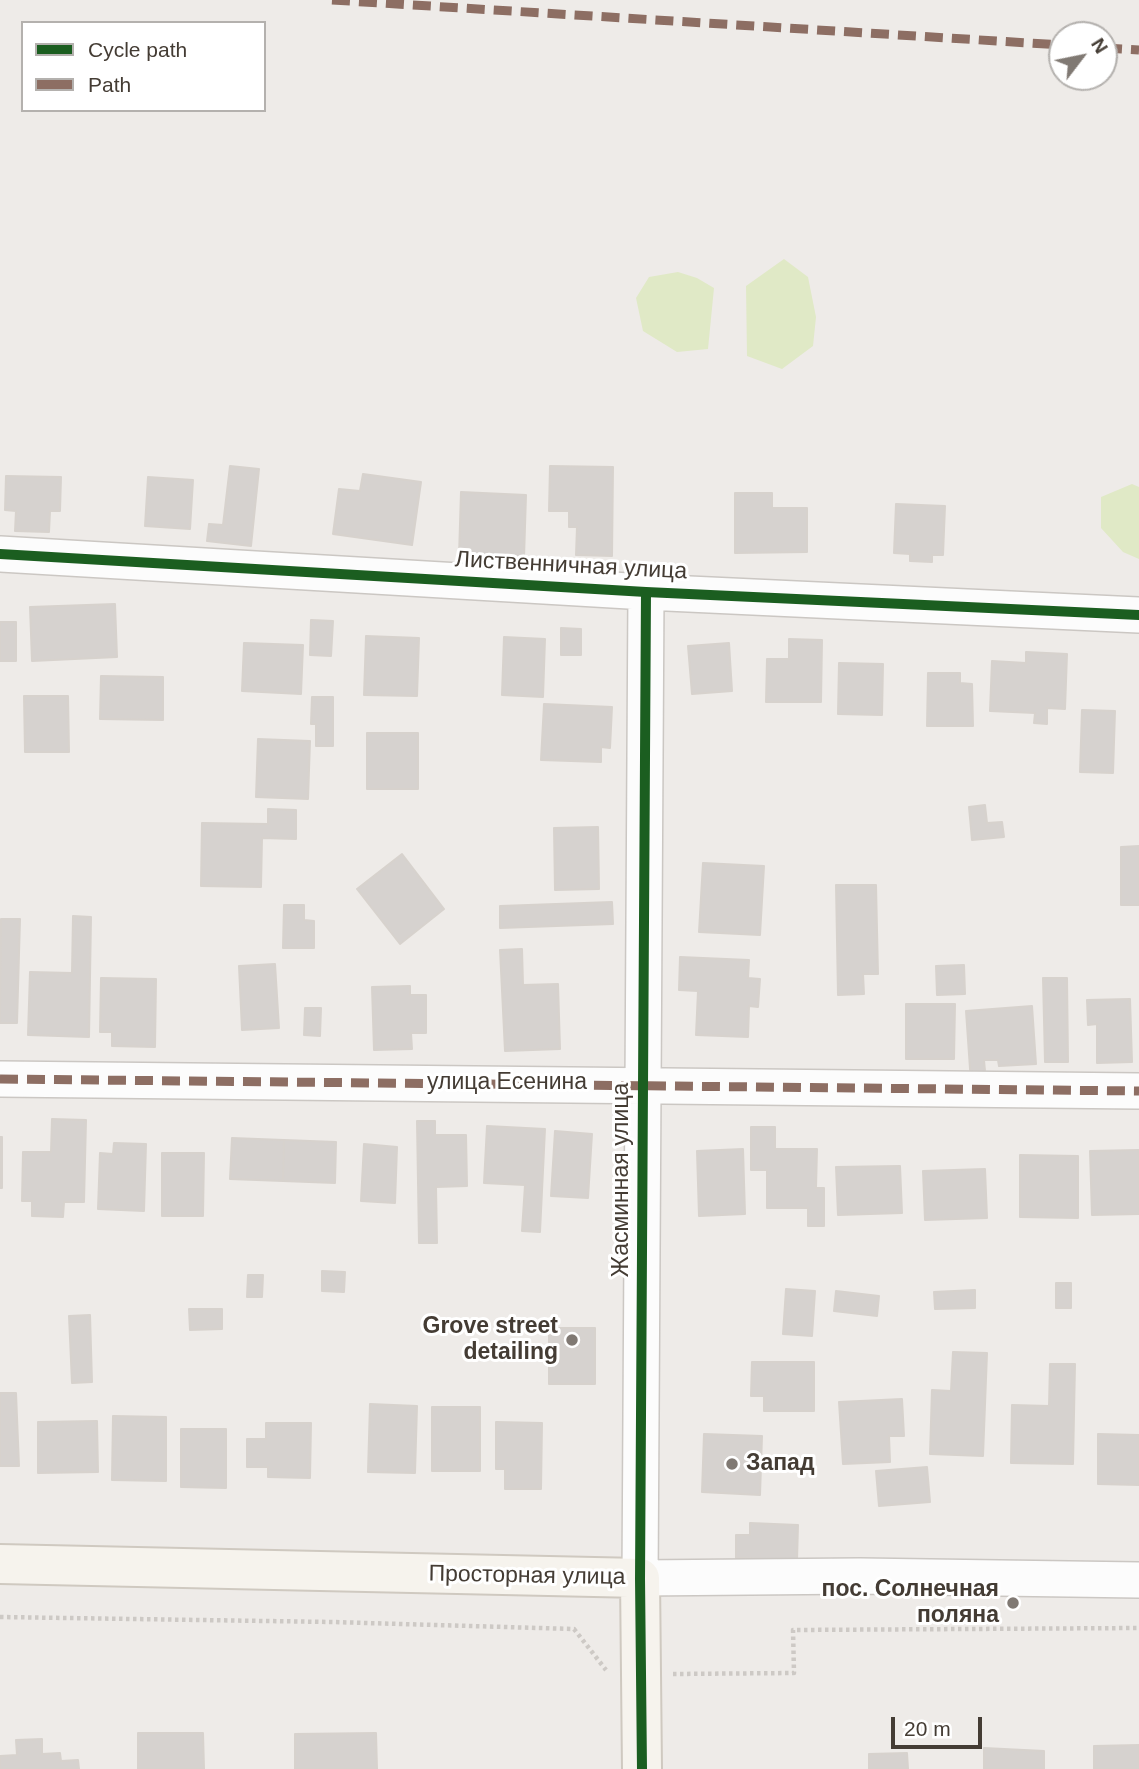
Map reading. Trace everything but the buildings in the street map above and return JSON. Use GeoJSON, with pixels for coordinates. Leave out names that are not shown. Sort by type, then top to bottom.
{"type":"FeatureCollection","features":[{"type":"Feature","properties":{"kind":"street","name":"Лиственничная улица"},"geometry":{"type":"LineString","coordinates":[[0,554],[646,592],[1139,615]]}},
{"type":"Feature","properties":{"kind":"street","name":"Жасминная улица"},"geometry":{"type":"LineString","coordinates":[[642,1769],[640,1578],[646,592]]}},
{"type":"Feature","properties":{"kind":"street","name":"улица Есенина"},"geometry":{"type":"LineString","coordinates":[[0,1079],[1139,1091]]}},
{"type":"Feature","properties":{"kind":"street","name":"Просторная улица"},"geometry":{"type":"LineString","coordinates":[[0,1564],[640,1578],[860,1576],[1139,1580]]}},
{"type":"Feature","properties":{"kind":"path"},"geometry":{"type":"LineString","coordinates":[[0,1617],[574,1629],[609,1674]]}},
{"type":"Feature","properties":{"kind":"path"},"geometry":{"type":"LineString","coordinates":[[666,1674],[794,1672],[793,1630],[1139,1628]]}},
{"type":"Feature","properties":{"kind":"green space"},"geometry":{"type":"Polygon","coordinates":[[[784,259],[808,277],[816,317],[813,346],[782,369],[747,356],[746,286],[784,259]]]}},
{"type":"Feature","properties":{"kind":"green space"},"geometry":{"type":"Polygon","coordinates":[[[678,272],[697,278],[714,288],[708,349],[677,352],[643,331],[636,298],[649,277],[678,272]]]}},
{"type":"Feature","properties":{"kind":"green space"},"geometry":{"type":"Polygon","coordinates":[[[1132,484],[1139,487],[1139,559],[1123,552],[1101,528],[1101,497],[1132,484]]]}},
{"type":"Feature","properties":{"kind":"marked path"},"geometry":{"type":"LineString","coordinates":[[332,0],[1048,44]]}},
{"type":"Feature","properties":{"kind":"marked path"},"geometry":{"type":"LineString","coordinates":[[1118,49],[1139,50]]}},
{"type":"Feature","properties":{"kind":"marked path"},"geometry":{"type":"LineString","coordinates":[[0,1079],[1139,1091]]}},
{"type":"Feature","properties":{"kind":"cycle path"},"geometry":{"type":"LineString","coordinates":[[0,554],[646,592],[1139,615]]}},
{"type":"Feature","properties":{"kind":"cycle path"},"geometry":{"type":"LineString","coordinates":[[642,1769],[640,1578],[646,592]]}},
{"type":"Feature","properties":{"kind":"place","name":"Grove street detailing"},"geometry":{"type":"Point","coordinates":[572,1340]}},
{"type":"Feature","properties":{"kind":"place","name":"Запад"},"geometry":{"type":"Point","coordinates":[732,1464]}},
{"type":"Feature","properties":{"kind":"place","name":"пос. Солнечная поляна"},"geometry":{"type":"Point","coordinates":[1013,1603]}}]}
